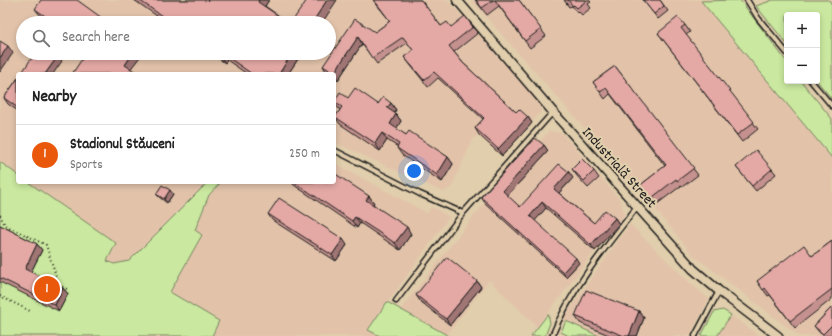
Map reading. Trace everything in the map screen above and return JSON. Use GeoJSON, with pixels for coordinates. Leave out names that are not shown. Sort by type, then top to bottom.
{"type":"FeatureCollection","features":[{"type":"Feature","properties":{"kind":"street","name":"Industrială Street"},"geometry":{"type":"LineString","coordinates":[[457,0],[553,112],[693,269],[778,336]]}},
{"type":"Feature","properties":{"kind":"lane"},"geometry":{"type":"LineString","coordinates":[[747,0],[758,18],[784,48]]}},
{"type":"Feature","properties":{"kind":"lane"},"geometry":{"type":"LineString","coordinates":[[814,84],[832,106]]}},
{"type":"Feature","properties":{"kind":"lane"},"geometry":{"type":"LineString","coordinates":[[396,302],[463,213],[553,112]]}},
{"type":"Feature","properties":{"kind":"lane"},"geometry":{"type":"LineString","coordinates":[[336,151],[420,194],[463,213]]}},
{"type":"Feature","properties":{"kind":"lane"},"geometry":{"type":"LineString","coordinates":[[552,336],[561,314],[588,270],[637,206]]}},
{"type":"Feature","properties":{"kind":"lane"},"geometry":{"type":"LineString","coordinates":[[695,336],[719,291]]}},
{"type":"Feature","properties":{"kind":"path"},"geometry":{"type":"LineString","coordinates":[[0,215],[5,225],[46,245],[59,285]]}},
{"type":"Feature","properties":{"kind":"path"},"geometry":{"type":"LineString","coordinates":[[26,269],[67,289]]}},
{"type":"Feature","properties":{"kind":"path"},"geometry":{"type":"LineString","coordinates":[[0,296],[32,312]]}},
{"type":"Feature","properties":{"kind":"shaded area"},"geometry":{"type":"Polygon","coordinates":[[[0,0],[447,0],[541,105],[541,112],[502,156],[479,135],[473,139],[451,188],[443,192],[336,143],[336,72],[16,72],[16,174],[0,162],[0,0]]]}},
{"type":"Feature","properties":{"kind":"shaded area"},"geometry":{"type":"Polygon","coordinates":[[[471,0],[701,0],[832,158],[832,336],[799,336],[693,255],[643,194],[471,0]]]}},
{"type":"Feature","properties":{"kind":"shaded area"},"geometry":{"type":"Polygon","coordinates":[[[549,131],[562,133],[621,201],[624,215],[619,224],[595,251],[537,327],[489,280],[447,335],[401,309],[476,213],[549,131]]]}},
{"type":"Feature","properties":{"kind":"shaded area"},"geometry":{"type":"Polygon","coordinates":[[[336,164],[427,213],[432,207],[449,217],[368,330],[380,336],[212,336],[218,321],[170,292],[202,235],[195,230],[209,195],[219,184],[336,184],[336,164]]]}},
{"type":"Feature","properties":{"kind":"shaded area"},"geometry":{"type":"Polygon","coordinates":[[[31,184],[206,184],[128,261],[114,264],[107,261],[116,243],[31,184]]]}},
{"type":"Feature","properties":{"kind":"shaded area"},"geometry":{"type":"Polygon","coordinates":[[[630,224],[690,283],[709,299],[690,336],[599,336],[566,321],[564,317],[630,224]]]}},
{"type":"Feature","properties":{"kind":"shaded area"},"geometry":{"type":"Polygon","coordinates":[[[731,315],[759,336],[717,336],[731,315]]]}},
{"type":"Feature","properties":{"kind":"green space"},"geometry":{"type":"Polygon","coordinates":[[[740,0],[784,58],[784,84],[803,84],[832,119],[832,158],[701,1],[740,0]]]}},
{"type":"Feature","properties":{"kind":"green space"},"geometry":{"type":"Polygon","coordinates":[[[773,0],[829,0],[832,5],[832,99],[820,84],[820,12],[784,12],[784,40],[756,6],[773,0]]]}},
{"type":"Feature","properties":{"kind":"green space"},"geometry":{"type":"Polygon","coordinates":[[[0,162],[16,174],[16,184],[31,184],[116,243],[107,261],[114,264],[129,261],[206,184],[219,184],[209,195],[195,230],[202,235],[170,292],[219,321],[212,336],[0,336],[0,162]]]}},
{"type":"Feature","properties":{"kind":"green space"},"geometry":{"type":"Polygon","coordinates":[[[387,302],[449,336],[380,336],[368,330],[387,302]]]}},
{"type":"Feature","properties":{"kind":"green space"},"geometry":{"type":"Polygon","coordinates":[[[723,310],[731,315],[717,336],[701,336],[714,312],[723,310]]]}},
{"type":"Feature","properties":{"kind":"green space"},"geometry":{"type":"Polygon","coordinates":[[[548,314],[550,323],[545,336],[531,336],[548,314]]]}},
{"type":"Feature","properties":{"kind":"green space"},"geometry":{"type":"Polygon","coordinates":[[[566,321],[599,336],[569,336],[561,332],[566,321]]]}},
{"type":"Feature","properties":{"kind":"building"},"geometry":{"type":"Polygon","coordinates":[[[41,0],[77,0],[99,16],[45,16],[35,9],[41,0]]]}},
{"type":"Feature","properties":{"kind":"building"},"geometry":{"type":"Polygon","coordinates":[[[139,0],[259,0],[258,2],[279,16],[162,16],[139,0]]]}},
{"type":"Feature","properties":{"kind":"building"},"geometry":{"type":"Polygon","coordinates":[[[307,0],[327,0],[317,16],[296,16],[307,0]]]}},
{"type":"Feature","properties":{"kind":"building"},"geometry":{"type":"Polygon","coordinates":[[[374,0],[421,0],[441,26],[447,22],[451,27],[465,16],[473,27],[449,46],[463,63],[516,112],[519,109],[528,117],[498,149],[475,128],[484,118],[434,72],[424,80],[404,57],[413,50],[403,37],[372,58],[358,37],[335,72],[323,66],[327,60],[336,60],[336,47],[355,19],[375,32],[390,21],[374,0]]]}},
{"type":"Feature","properties":{"kind":"building"},"geometry":{"type":"Polygon","coordinates":[[[476,0],[493,0],[482,8],[476,0]]]}},
{"type":"Feature","properties":{"kind":"building"},"geometry":{"type":"Polygon","coordinates":[[[495,0],[519,0],[541,29],[525,41],[495,0]]]}},
{"type":"Feature","properties":{"kind":"building"},"geometry":{"type":"Polygon","coordinates":[[[568,0],[585,0],[586,1],[577,8],[568,0]]]}},
{"type":"Feature","properties":{"kind":"building"},"geometry":{"type":"Polygon","coordinates":[[[643,0],[660,0],[664,6],[654,14],[643,0]]]}},
{"type":"Feature","properties":{"kind":"building"},"geometry":{"type":"Polygon","coordinates":[[[678,17],[685,25],[681,28],[754,122],[737,135],[658,33],[678,17]]]}},
{"type":"Feature","properties":{"kind":"building"},"geometry":{"type":"Polygon","coordinates":[[[0,41],[8,46],[0,58],[0,41]]]}},
{"type":"Feature","properties":{"kind":"building"},"geometry":{"type":"Polygon","coordinates":[[[30,60],[55,60],[46,72],[22,72],[30,60]]]}},
{"type":"Feature","properties":{"kind":"building"},"geometry":{"type":"Polygon","coordinates":[[[81,60],[128,60],[125,65],[136,72],[73,72],[81,60]]]}},
{"type":"Feature","properties":{"kind":"building"},"geometry":{"type":"Polygon","coordinates":[[[232,60],[288,60],[280,72],[249,72],[232,60]]]}},
{"type":"Feature","properties":{"kind":"building"},"geometry":{"type":"Polygon","coordinates":[[[615,66],[694,168],[677,181],[676,179],[649,200],[638,187],[666,165],[606,88],[600,92],[593,82],[615,66]]]}},
{"type":"Feature","properties":{"kind":"building"},"geometry":{"type":"Polygon","coordinates":[[[16,81],[16,107],[4,98],[16,81]]]}},
{"type":"Feature","properties":{"kind":"building"},"geometry":{"type":"Polygon","coordinates":[[[355,88],[378,104],[383,97],[391,103],[387,108],[396,114],[390,124],[406,135],[409,131],[448,157],[437,175],[397,148],[399,144],[382,133],[375,143],[336,118],[342,107],[336,103],[336,99],[340,92],[348,98],[355,88]]]}},
{"type":"Feature","properties":{"kind":"building"},"geometry":{"type":"Polygon","coordinates":[[[535,138],[544,145],[503,191],[520,207],[559,164],[569,172],[554,189],[594,223],[605,210],[615,218],[591,245],[542,202],[530,216],[576,258],[563,272],[481,197],[535,138]]]}},
{"type":"Feature","properties":{"kind":"building"},"geometry":{"type":"Polygon","coordinates":[[[756,150],[772,169],[752,186],[736,167],[756,150]]]}},
{"type":"Feature","properties":{"kind":"building"},"geometry":{"type":"Polygon","coordinates":[[[582,159],[594,171],[584,181],[572,169],[582,159]]]}},
{"type":"Feature","properties":{"kind":"building"},"geometry":{"type":"Polygon","coordinates":[[[336,174],[369,196],[366,200],[407,227],[395,243],[355,217],[352,221],[297,184],[336,184],[336,174]]]}},
{"type":"Feature","properties":{"kind":"building"},"geometry":{"type":"Polygon","coordinates":[[[162,185],[170,190],[164,199],[156,194],[162,185]]]}},
{"type":"Feature","properties":{"kind":"building"},"geometry":{"type":"Polygon","coordinates":[[[279,198],[343,239],[332,255],[268,214],[279,198]]]}},
{"type":"Feature","properties":{"kind":"building"},"geometry":{"type":"Polygon","coordinates":[[[0,225],[37,244],[25,269],[63,288],[55,305],[0,278],[0,225]]]}},
{"type":"Feature","properties":{"kind":"building"},"geometry":{"type":"Polygon","coordinates":[[[832,241],[832,289],[790,321],[765,288],[763,290],[757,281],[804,245],[812,256],[832,241]]]}},
{"type":"Feature","properties":{"kind":"building"},"geometry":{"type":"Polygon","coordinates":[[[447,257],[477,281],[446,319],[416,295],[447,257]]]}},
{"type":"Feature","properties":{"kind":"building"},"geometry":{"type":"Polygon","coordinates":[[[586,290],[639,311],[629,336],[624,336],[575,316],[586,290]]]}},
{"type":"Feature","properties":{"kind":"building"},"geometry":{"type":"Polygon","coordinates":[[[832,307],[832,325],[823,334],[814,326],[832,307]]]}},
{"type":"Feature","properties":{"kind":"place","name":"Stadionul Stăuceni"},"geometry":{"type":"Point","coordinates":[47,289]}}]}
